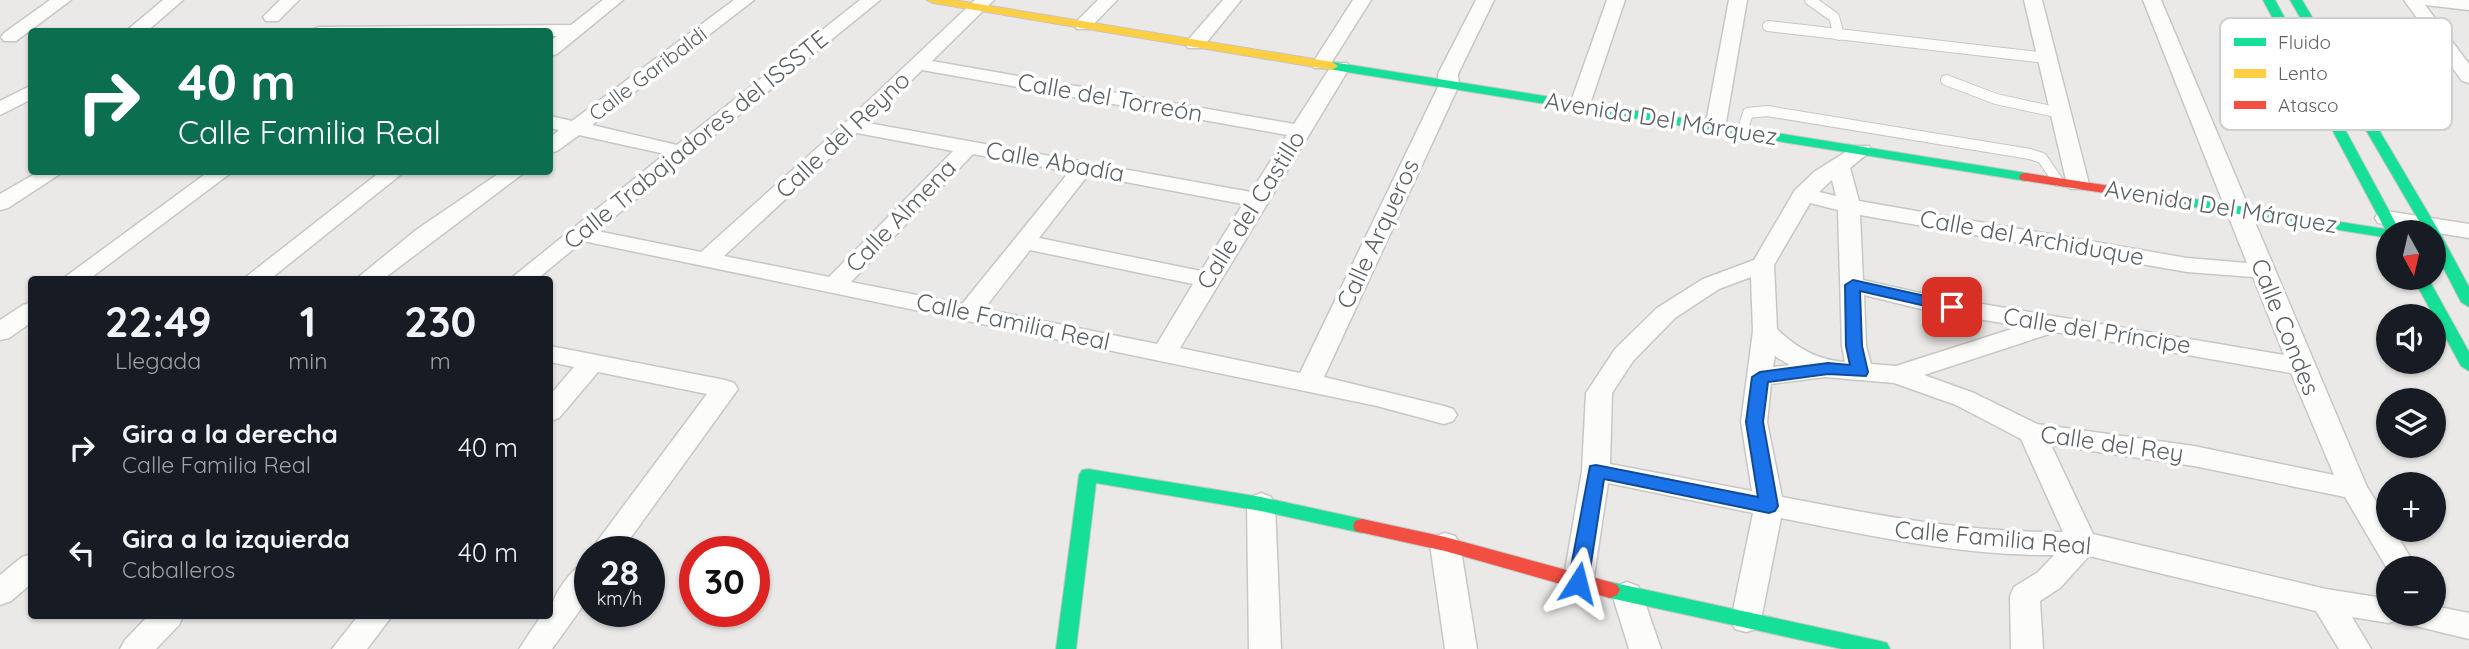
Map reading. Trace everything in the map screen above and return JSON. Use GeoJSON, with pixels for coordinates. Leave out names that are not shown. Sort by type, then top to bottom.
{"type":"FeatureCollection","features":[{"type":"Feature","properties":{"kind":"street"},"geometry":{"type":"LineString","coordinates":[[5,38],[62,0]]}},
{"type":"Feature","properties":{"kind":"street"},"geometry":{"type":"LineString","coordinates":[[139,28],[174,0]]}},
{"type":"Feature","properties":{"kind":"street"},"geometry":{"type":"LineString","coordinates":[[272,17],[290,0]]}},
{"type":"Feature","properties":{"kind":"street"},"geometry":{"type":"LineString","coordinates":[[553,48],[614,0]]}},
{"type":"Feature","properties":{"kind":"street","name":"Calle Garibaldi"},"geometry":{"type":"LineString","coordinates":[[553,145],[745,0]]}},
{"type":"Feature","properties":{"kind":"street","name":"Calle Trabajadores del ISSSTE"},"geometry":{"type":"LineString","coordinates":[[526,276],[871,0]]}},
{"type":"Feature","properties":{"kind":"street","name":"Avenida Del Márquez"},"geometry":{"type":"LineString","coordinates":[[933,0],[981,4],[1195,44],[1579,107],[2068,182],[2237,212],[2376,227]]}},
{"type":"Feature","properties":{"kind":"street"},"geometry":{"type":"LineString","coordinates":[[1083,25],[1108,0]]}},
{"type":"Feature","properties":{"kind":"street"},"geometry":{"type":"LineString","coordinates":[[1195,44],[1232,0]]}},
{"type":"Feature","properties":{"kind":"street","name":"Calle del Castillo"},"geometry":{"type":"LineString","coordinates":[[1164,354],[1300,131],[1362,0]]}},
{"type":"Feature","properties":{"kind":"street","name":"Calle Arqueros"},"geometry":{"type":"LineString","coordinates":[[1308,383],[1449,85],[1448,74],[1485,0]]}},
{"type":"Feature","properties":{"kind":"street"},"geometry":{"type":"LineString","coordinates":[[1579,107],[1616,0]]}},
{"type":"Feature","properties":{"kind":"street"},"geometry":{"type":"LineString","coordinates":[[1715,128],[1738,0]]}},
{"type":"Feature","properties":{"kind":"street"},"geometry":{"type":"LineString","coordinates":[[2033,0],[2060,113],[2068,182]]}},
{"type":"Feature","properties":{"kind":"street","name":"Calle Condes"},"geometry":{"type":"LineString","coordinates":[[2152,0],[2237,212],[2354,489],[2394,556]]}},
{"type":"Feature","properties":{"kind":"street"},"geometry":{"type":"LineString","coordinates":[[2269,0],[2278,18]]}},
{"type":"Feature","properties":{"kind":"street"},"geometry":{"type":"LineString","coordinates":[[2296,0],[2307,18]]}},
{"type":"Feature","properties":{"kind":"street"},"geometry":{"type":"LineString","coordinates":[[2413,0],[2426,18]]}},
{"type":"Feature","properties":{"kind":"street"},"geometry":{"type":"LineString","coordinates":[[2428,0],[2469,5]]}},
{"type":"Feature","properties":{"kind":"street","name":"Calle del Reyno"},"geometry":{"type":"LineString","coordinates":[[706,260],[981,4]]}},
{"type":"Feature","properties":{"kind":"street"},"geometry":{"type":"LineString","coordinates":[[553,30],[575,30]]}},
{"type":"Feature","properties":{"kind":"street"},"geometry":{"type":"LineString","coordinates":[[5,38],[28,37]]}},
{"type":"Feature","properties":{"kind":"street"},"geometry":{"type":"LineString","coordinates":[[2452,54],[2469,77]]}},
{"type":"Feature","properties":{"kind":"street","name":"Calle del Torreón"},"geometry":{"type":"LineString","coordinates":[[919,64],[1300,131]]}},
{"type":"Feature","properties":{"kind":"street"},"geometry":{"type":"LineString","coordinates":[[0,109],[28,93]]}},
{"type":"Feature","properties":{"kind":"street"},"geometry":{"type":"LineString","coordinates":[[553,123],[683,152]]}},
{"type":"Feature","properties":{"kind":"street","name":"Calle Abadía"},"geometry":{"type":"LineString","coordinates":[[853,126],[1256,200]]}},
{"type":"Feature","properties":{"kind":"street"},"geometry":{"type":"LineString","coordinates":[[2338,130],[2386,220]]}},
{"type":"Feature","properties":{"kind":"street"},"geometry":{"type":"LineString","coordinates":[[2373,130],[2425,220]]}},
{"type":"Feature","properties":{"kind":"street","name":"Calle Almena"},"geometry":{"type":"LineString","coordinates":[[834,286],[969,146]]}},
{"type":"Feature","properties":{"kind":"street"},"geometry":{"type":"LineString","coordinates":[[1578,583],[1596,471],[1599,393],[1624,355],[1666,313],[1712,284],[1762,265],[1778,243],[1803,195],[1822,177],[1862,150]]}},
{"type":"Feature","properties":{"kind":"street"},"geometry":{"type":"LineString","coordinates":[[1839,166],[1849,206],[1854,346],[1860,372]]}},
{"type":"Feature","properties":{"kind":"street"},"geometry":{"type":"LineString","coordinates":[[968,313],[1084,167]]}},
{"type":"Feature","properties":{"kind":"street"},"geometry":{"type":"LineString","coordinates":[[0,203],[47,175]]}},
{"type":"Feature","properties":{"kind":"street"},"geometry":{"type":"LineString","coordinates":[[78,276],[217,175]]}},
{"type":"Feature","properties":{"kind":"street"},"geometry":{"type":"LineString","coordinates":[[259,276],[389,175]]}},
{"type":"Feature","properties":{"kind":"street"},"geometry":{"type":"LineString","coordinates":[[372,276],[424,235],[510,175]]}},
{"type":"Feature","properties":{"kind":"street","name":"Calle del Archiduque"},"geometry":{"type":"LineString","coordinates":[[1803,195],[1849,206],[2187,265],[2263,271]]}},
{"type":"Feature","properties":{"kind":"street","name":"Avenida Del Márquez"},"geometry":{"type":"LineString","coordinates":[[2446,234],[2469,231]]}},
{"type":"Feature","properties":{"kind":"street","name":"Calle Familia Real"},"geometry":{"type":"LineString","coordinates":[[580,234],[1308,383],[1444,415]]}},
{"type":"Feature","properties":{"kind":"street"},"geometry":{"type":"LineString","coordinates":[[1024,242],[1207,280]]}},
{"type":"Feature","properties":{"kind":"street"},"geometry":{"type":"LineString","coordinates":[[2446,258],[2469,302]]}},
{"type":"Feature","properties":{"kind":"street"},"geometry":{"type":"LineString","coordinates":[[1746,620],[1769,506],[1754,422],[1765,331],[1762,265]]}},
{"type":"Feature","properties":{"kind":"street","name":"Calle del Príncipe"},"geometry":{"type":"LineString","coordinates":[[1853,285],[1929,303],[2301,366]]}},
{"type":"Feature","properties":{"kind":"street"},"geometry":{"type":"LineString","coordinates":[[2427,290],[2469,366]]}},
{"type":"Feature","properties":{"kind":"street"},"geometry":{"type":"LineString","coordinates":[[1897,375],[2054,324]]}},
{"type":"Feature","properties":{"kind":"street","name":"Calle del Rey"},"geometry":{"type":"LineString","coordinates":[[1765,331],[1786,351],[1800,359],[1828,369],[1897,375],[1965,399],[2032,433],[2194,456],[2354,489]]}},
{"type":"Feature","properties":{"kind":"street"},"geometry":{"type":"LineString","coordinates":[[553,355],[725,389],[616,536]]}},
{"type":"Feature","properties":{"kind":"street"},"geometry":{"type":"LineString","coordinates":[[553,408],[591,363]]}},
{"type":"Feature","properties":{"kind":"street"},"geometry":{"type":"LineString","coordinates":[[1760,377],[1828,369]]}},
{"type":"Feature","properties":{"kind":"street"},"geometry":{"type":"LineString","coordinates":[[2027,649],[2025,596],[2049,580],[2083,543],[2032,433]]}},
{"type":"Feature","properties":{"kind":"street","name":"Calle Familia Real"},"geometry":{"type":"LineString","coordinates":[[1596,471],[1894,530],[2014,544],[2083,543],[2326,601],[2376,609]]}},
{"type":"Feature","properties":{"kind":"street"},"geometry":{"type":"LineString","coordinates":[[1066,649],[1088,475],[1261,504],[1445,544],[1578,583],[1746,620],[1838,644],[1880,649]]}},
{"type":"Feature","properties":{"kind":"street"},"geometry":{"type":"LineString","coordinates":[[1261,504],[1265,649]]}},
{"type":"Feature","properties":{"kind":"street"},"geometry":{"type":"LineString","coordinates":[[1445,544],[1461,649]]}},
{"type":"Feature","properties":{"kind":"street"},"geometry":{"type":"LineString","coordinates":[[0,593],[28,568]]}},
{"type":"Feature","properties":{"kind":"street"},"geometry":{"type":"LineString","coordinates":[[535,649],[574,594]]}},
{"type":"Feature","properties":{"kind":"street"},"geometry":{"type":"LineString","coordinates":[[1627,594],[1645,649]]}},
{"type":"Feature","properties":{"kind":"street"},"geometry":{"type":"LineString","coordinates":[[2326,601],[2355,649]]}},
{"type":"Feature","properties":{"kind":"street"},"geometry":{"type":"LineString","coordinates":[[136,649],[166,619]]}},
{"type":"Feature","properties":{"kind":"street"},"geometry":{"type":"LineString","coordinates":[[348,649],[374,619]]}},
{"type":"Feature","properties":{"kind":"street"},"geometry":{"type":"LineString","coordinates":[[2446,620],[2469,626]]}},
{"type":"Feature","properties":{"kind":"lane"},"geometry":{"type":"LineString","coordinates":[[1810,0],[1834,17],[1839,35]]}},
{"type":"Feature","properties":{"kind":"lane"},"geometry":{"type":"LineString","coordinates":[[1768,26],[2046,58]]}},
{"type":"Feature","properties":{"kind":"lane"},"geometry":{"type":"LineString","coordinates":[[1946,80],[1996,99],[2060,113]]}},
{"type":"Feature","properties":{"kind":"lane"},"geometry":{"type":"LineString","coordinates":[[1742,132],[1748,113],[1767,111],[2030,154],[2042,158],[2068,182]]}},
{"type":"Feature","properties":{"kind":"traffic: fast"},"geometry":{"type":"LineString","coordinates":[[2269,0],[2279,18]]}},
{"type":"Feature","properties":{"kind":"traffic: fast"},"geometry":{"type":"LineString","coordinates":[[2296,0],[2307,18]]}},
{"type":"Feature","properties":{"kind":"traffic: fast"},"geometry":{"type":"LineString","coordinates":[[1332,66],[2026,177]]}},
{"type":"Feature","properties":{"kind":"traffic: fast"},"geometry":{"type":"LineString","coordinates":[[2339,130],[2387,220]]}},
{"type":"Feature","properties":{"kind":"traffic: fast"},"geometry":{"type":"LineString","coordinates":[[2372,130],[2425,220]]}},
{"type":"Feature","properties":{"kind":"traffic: fast"},"geometry":{"type":"LineString","coordinates":[[2182,201],[2376,232]]}},
{"type":"Feature","properties":{"kind":"traffic: fast"},"geometry":{"type":"LineString","coordinates":[[2446,258],[2469,302]]}},
{"type":"Feature","properties":{"kind":"traffic: fast"},"geometry":{"type":"LineString","coordinates":[[2427,290],[2469,366]]}},
{"type":"Feature","properties":{"kind":"traffic: fast"},"geometry":{"type":"LineString","coordinates":[[1066,649],[1088,475],[1261,504],[1362,526]]}},
{"type":"Feature","properties":{"kind":"traffic: fast"},"geometry":{"type":"LineString","coordinates":[[1610,590],[1880,649]]}},
{"type":"Feature","properties":{"kind":"traffic: slow"},"geometry":{"type":"LineString","coordinates":[[933,0],[1332,66]]}},
{"type":"Feature","properties":{"kind":"traffic: jam"},"geometry":{"type":"LineString","coordinates":[[2026,177],[2182,201]]}},
{"type":"Feature","properties":{"kind":"traffic: jam"},"geometry":{"type":"LineString","coordinates":[[1362,526],[1445,544],[1610,590]]}},
{"type":"Feature","properties":{"kind":"route"},"geometry":{"type":"LineString","coordinates":[[1578,583],[1596,471],[1769,506],[1754,422],[1760,377],[1828,369],[1860,372],[1854,346],[1853,285],[1952,307]]}}]}
